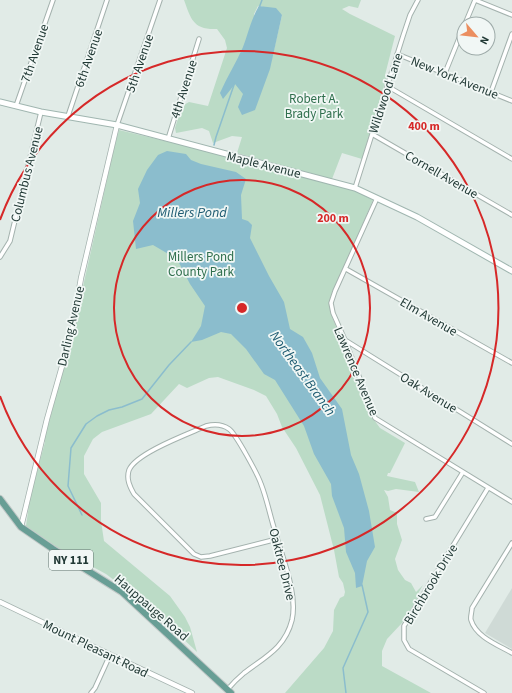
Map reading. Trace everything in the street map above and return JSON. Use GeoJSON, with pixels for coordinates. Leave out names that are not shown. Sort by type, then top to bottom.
{"type":"FeatureCollection","features":[{"type":"Feature","properties":{"kind":"main road","name":"Maple Avenue"},"geometry":{"type":"LineString","coordinates":[[0,102],[41,112],[117,125],[355,188],[418,217],[512,271]]}},
{"type":"Feature","properties":{"kind":"main road","name":"Hauppauge Road"},"geometry":{"type":"LineString","coordinates":[[0,499],[21,527],[53,550],[122,592],[227,692]]}},
{"type":"Feature","properties":{"kind":"street","name":"7th Avenue"},"geometry":{"type":"LineString","coordinates":[[16,106],[53,0]]}},
{"type":"Feature","properties":{"kind":"street","name":"6th Avenue"},"geometry":{"type":"LineString","coordinates":[[68,116],[108,0]]}},
{"type":"Feature","properties":{"kind":"street","name":"5th Avenue"},"geometry":{"type":"LineString","coordinates":[[117,125],[160,0]]}},
{"type":"Feature","properties":{"kind":"street","name":"Wildwood Lane"},"geometry":{"type":"LineString","coordinates":[[355,188],[397,54],[408,22],[418,0]]}},
{"type":"Feature","properties":{"kind":"street"},"geometry":{"type":"LineString","coordinates":[[468,16],[475,0],[512,14]]}},
{"type":"Feature","properties":{"kind":"street"},"geometry":{"type":"LineString","coordinates":[[490,92],[512,34]]}},
{"type":"Feature","properties":{"kind":"street","name":"4th Avenue"},"geometry":{"type":"LineString","coordinates":[[168,139],[199,39]]}},
{"type":"Feature","properties":{"kind":"street"},"geometry":{"type":"LineString","coordinates":[[445,73],[456,45]]}},
{"type":"Feature","properties":{"kind":"street"},"geometry":{"type":"LineString","coordinates":[[507,49],[512,51]]}},
{"type":"Feature","properties":{"kind":"street","name":"New York Avenue"},"geometry":{"type":"LineString","coordinates":[[397,54],[512,101]]}},
{"type":"Feature","properties":{"kind":"street"},"geometry":{"type":"LineString","coordinates":[[387,86],[512,159]]}},
{"type":"Feature","properties":{"kind":"street","name":"Columbus Avenue"},"geometry":{"type":"LineString","coordinates":[[0,257],[10,242],[41,112]]}},
{"type":"Feature","properties":{"kind":"street","name":"Darling Avenue"},"geometry":{"type":"LineString","coordinates":[[21,527],[45,427],[72,331],[81,278],[117,125]]}},
{"type":"Feature","properties":{"kind":"street","name":"Cornell Avenue"},"geometry":{"type":"LineString","coordinates":[[372,134],[512,215]]}},
{"type":"Feature","properties":{"kind":"street","name":"Lawrence Avenue"},"geometry":{"type":"LineString","coordinates":[[377,198],[331,303],[333,313],[345,340],[374,418],[512,502]]}},
{"type":"Feature","properties":{"kind":"street","name":"Elm Avenue"},"geometry":{"type":"LineString","coordinates":[[346,269],[512,363]]}},
{"type":"Feature","properties":{"kind":"street","name":"Oak Avenue"},"geometry":{"type":"LineString","coordinates":[[345,340],[512,444]]}},
{"type":"Feature","properties":{"kind":"street","name":"Oaktree Drive"},"geometry":{"type":"LineString","coordinates":[[227,692],[245,672],[271,654],[284,639],[292,620],[293,604],[290,584],[261,483],[235,436],[229,429],[222,425],[214,424],[206,426],[146,454],[137,460],[129,471],[129,483],[134,494],[194,554],[201,557],[228,552],[277,539]]}},
{"type":"Feature","properties":{"kind":"street"},"geometry":{"type":"LineString","coordinates":[[426,520],[435,517],[463,472]]}},
{"type":"Feature","properties":{"kind":"street","name":"Birchbrook Drive"},"geometry":{"type":"LineString","coordinates":[[484,693],[409,648],[404,640],[404,626],[488,488]]}},
{"type":"Feature","properties":{"kind":"street"},"geometry":{"type":"LineString","coordinates":[[512,543],[472,608],[471,619],[476,630],[512,653]]}},
{"type":"Feature","properties":{"kind":"street","name":"Mount Pleasant Road"},"geometry":{"type":"LineString","coordinates":[[0,602],[192,693]]}},
{"type":"Feature","properties":{"kind":"street"},"geometry":{"type":"LineString","coordinates":[[91,693],[95,688],[110,655]]}},
{"type":"Feature","properties":{"kind":"shaded area"},"geometry":{"type":"Polygon","coordinates":[[[512,588],[512,649],[485,633],[512,588]]]}},
{"type":"Feature","properties":{"kind":"green space","name":"Robert A. Brady Park"},"geometry":{"type":"Polygon","coordinates":[[[184,0],[361,0],[358,8],[349,6],[342,9],[395,36],[385,75],[387,76],[362,159],[342,153],[332,179],[237,153],[242,137],[232,136],[213,143],[209,131],[202,128],[176,133],[175,128],[182,106],[189,102],[208,106],[227,48],[225,40],[217,29],[203,28],[194,22],[184,0]],[[258,6],[254,14],[269,65],[282,15],[258,6]]]}},
{"type":"Feature","properties":{"kind":"green space","name":"Millers Pond County Park"},"geometry":{"type":"Polygon","coordinates":[[[119,130],[354,190],[373,200],[329,303],[331,314],[372,417],[380,428],[405,443],[387,476],[415,482],[419,492],[396,489],[388,491],[384,490],[388,497],[390,510],[397,513],[397,524],[402,540],[395,559],[398,570],[405,580],[411,583],[416,592],[423,585],[416,597],[418,598],[402,623],[387,639],[382,651],[382,666],[431,693],[285,693],[324,648],[333,631],[334,610],[340,598],[344,596],[345,592],[343,583],[339,577],[334,550],[320,495],[296,448],[282,427],[277,414],[266,396],[254,390],[218,377],[209,378],[187,388],[179,384],[151,414],[102,432],[93,439],[84,456],[84,474],[101,503],[101,521],[104,541],[170,596],[185,617],[190,627],[197,652],[152,609],[106,574],[58,548],[26,526],[30,498],[73,331],[119,130]]]}},
{"type":"Feature","properties":{"kind":"water"},"geometry":{"type":"Polygon","coordinates":[[[259,6],[276,8],[282,15],[270,69],[255,110],[242,115],[238,107],[243,94],[235,84],[223,99],[220,93],[243,47],[259,6]]]}},
{"type":"Feature","properties":{"kind":"water","name":"Millers Pond"},"geometry":{"type":"Polygon","coordinates":[[[167,151],[186,154],[191,160],[201,164],[236,172],[246,179],[241,195],[242,219],[248,221],[252,225],[250,238],[284,302],[290,329],[303,337],[312,353],[320,378],[342,409],[351,455],[359,474],[369,511],[375,547],[367,561],[362,586],[356,588],[355,573],[346,552],[344,528],[332,496],[331,484],[314,454],[304,426],[275,380],[264,374],[246,349],[231,334],[221,332],[202,340],[191,342],[201,326],[205,306],[190,284],[177,259],[153,245],[136,249],[133,221],[140,203],[138,189],[147,170],[158,155],[167,151]]]}},
{"type":"Feature","properties":{"kind":"waterway","name":"Northeast Branch"},"geometry":{"type":"LineString","coordinates":[[259,8],[262,0]]}},
{"type":"Feature","properties":{"kind":"waterway","name":"Northeast Branch"},"geometry":{"type":"LineString","coordinates":[[214,145],[235,82]]}},
{"type":"Feature","properties":{"kind":"waterway"},"geometry":{"type":"LineString","coordinates":[[82,515],[68,486],[71,448],[86,424],[109,410],[122,407],[142,399],[169,365],[191,342]]}},
{"type":"Feature","properties":{"kind":"waterway","name":"Northeast Branch"},"geometry":{"type":"LineString","coordinates":[[346,693],[343,668],[368,612],[362,585]]}}]}
